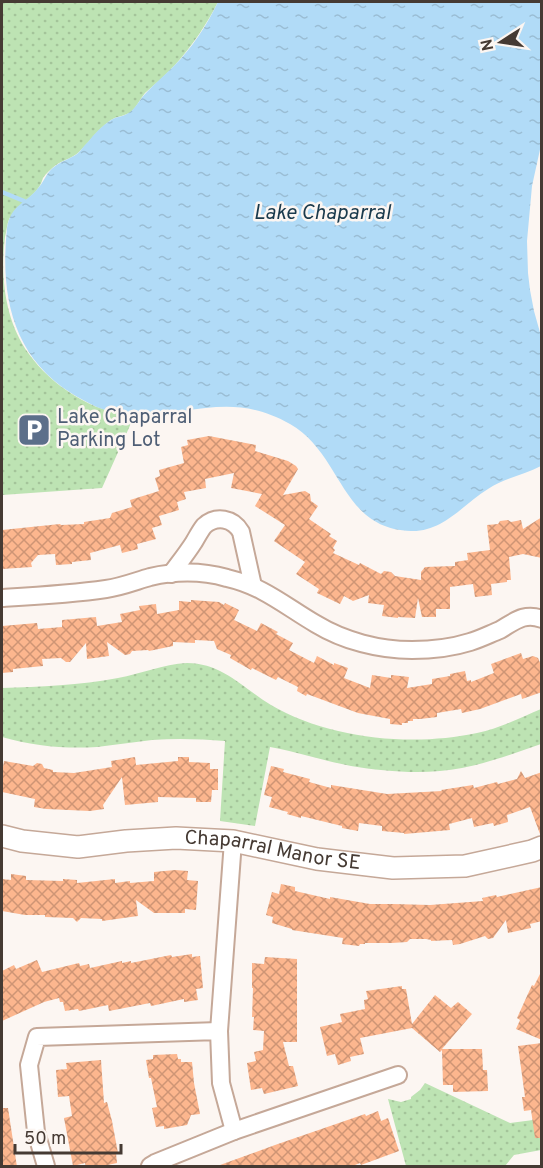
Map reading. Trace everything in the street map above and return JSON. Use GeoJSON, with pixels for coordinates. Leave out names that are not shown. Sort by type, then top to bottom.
{"type":"FeatureCollection","features":[{"type":"Feature","properties":{"kind":"street"},"geometry":{"type":"LineString","coordinates":[[171,574],[202,528],[212,520],[224,519],[236,525],[241,532],[254,586]]}},
{"type":"Feature","properties":{"kind":"street"},"geometry":{"type":"LineString","coordinates":[[2,598],[97,590],[171,574],[211,574],[254,586],[325,629],[365,644],[387,649],[417,650],[450,647],[481,638],[519,618],[530,616],[542,619]]}},
{"type":"Feature","properties":{"kind":"street","name":"Chaparral Manor SE"},"geometry":{"type":"LineString","coordinates":[[2,836],[22,841],[78,847],[176,838],[233,841],[317,859],[393,868],[465,866],[542,847]]}},
{"type":"Feature","properties":{"kind":"street"},"geometry":{"type":"LineString","coordinates":[[233,841],[219,1030],[221,1083],[234,1131]]}},
{"type":"Feature","properties":{"kind":"street"},"geometry":{"type":"LineString","coordinates":[[46,1167],[36,1132],[29,1065],[37,1037],[219,1030]]}},
{"type":"Feature","properties":{"kind":"street"},"geometry":{"type":"LineString","coordinates":[[150,1167],[234,1131],[399,1075]]}},
{"type":"Feature","properties":{"kind":"green space"},"geometry":{"type":"Polygon","coordinates":[[[2,2],[218,2],[204,27],[172,69],[145,93],[132,111],[111,120],[77,154],[50,170],[36,191],[14,212],[8,223],[3,268],[6,298],[14,327],[29,354],[49,376],[74,395],[102,409],[131,414],[132,421],[102,488],[2,495],[2,2]]]}},
{"type":"Feature","properties":{"kind":"green space"},"geometry":{"type":"Polygon","coordinates":[[[187,663],[200,664],[222,672],[271,705],[294,717],[319,726],[371,737],[426,739],[477,733],[541,709],[541,744],[472,766],[421,772],[351,766],[270,747],[255,826],[220,821],[225,741],[161,739],[73,748],[37,745],[2,737],[2,688],[89,682],[187,663]]]}},
{"type":"Feature","properties":{"kind":"green space"},"geometry":{"type":"Polygon","coordinates":[[[425,1083],[510,1123],[541,1119],[541,1150],[514,1155],[505,1166],[406,1166],[388,1099],[401,1102],[411,1099],[425,1083]]]}},
{"type":"Feature","properties":{"kind":"water","name":"Lake Chaparral"},"geometry":{"type":"Polygon","coordinates":[[[218,2],[541,2],[541,145],[532,186],[527,241],[530,290],[541,336],[541,466],[494,485],[433,527],[411,531],[388,527],[370,518],[355,504],[308,437],[290,424],[268,414],[247,408],[227,407],[168,413],[125,414],[104,410],[90,404],[51,378],[35,361],[14,321],[9,299],[5,253],[7,228],[15,209],[34,193],[51,169],[77,154],[108,122],[132,110],[186,52],[204,28],[218,2]]]}},
{"type":"Feature","properties":{"kind":"building"},"geometry":{"type":"Polygon","coordinates":[[[209,436],[256,445],[255,451],[288,461],[296,466],[298,469],[283,495],[305,491],[310,494],[311,501],[318,506],[309,519],[337,541],[333,553],[381,574],[384,571],[391,572],[395,576],[421,580],[421,572],[425,567],[455,566],[455,562],[468,560],[467,553],[490,550],[487,525],[508,520],[511,522],[521,520],[523,529],[542,517],[542,558],[523,554],[509,557],[511,580],[491,584],[492,595],[475,597],[473,584],[450,587],[450,609],[436,609],[436,617],[422,617],[418,598],[415,618],[382,616],[384,605],[368,603],[369,595],[353,601],[344,596],[340,604],[317,593],[319,589],[296,574],[305,562],[274,541],[285,525],[255,506],[262,494],[231,488],[234,473],[205,479],[206,488],[184,492],[186,499],[177,502],[179,510],[159,516],[162,525],[152,528],[156,539],[137,544],[138,549],[122,553],[120,545],[90,553],[91,560],[56,565],[55,554],[38,555],[31,563],[32,567],[2,569],[2,530],[84,524],[84,522],[110,518],[112,513],[132,507],[130,500],[159,491],[155,478],[160,476],[159,470],[184,463],[181,447],[188,445],[187,440],[209,436]]]}},
{"type":"Feature","properties":{"kind":"building"},"geometry":{"type":"Polygon","coordinates":[[[191,600],[219,602],[224,605],[225,603],[239,610],[234,620],[257,631],[261,623],[293,643],[289,650],[314,663],[317,656],[334,665],[334,663],[348,668],[344,678],[370,688],[372,675],[391,678],[391,675],[409,677],[407,688],[432,684],[432,679],[465,671],[467,681],[471,680],[471,682],[494,673],[491,664],[521,653],[523,659],[533,656],[538,658],[542,667],[542,692],[522,699],[521,694],[462,713],[461,709],[437,713],[437,717],[413,719],[402,725],[390,724],[390,719],[358,713],[307,694],[306,696],[297,691],[298,687],[278,677],[276,680],[230,658],[231,655],[217,649],[214,641],[195,640],[195,643],[173,642],[173,646],[149,651],[132,651],[125,655],[107,642],[109,656],[87,659],[86,643],[70,662],[61,658],[42,659],[43,666],[13,669],[13,672],[2,673],[2,626],[37,623],[38,629],[62,627],[62,620],[96,617],[97,626],[122,622],[120,614],[140,610],[139,606],[156,604],[157,614],[179,610],[179,601],[191,602],[191,600]]]}},
{"type":"Feature","properties":{"kind":"building"},"geometry":{"type":"Polygon","coordinates":[[[135,757],[136,765],[178,761],[178,757],[189,757],[189,762],[210,763],[210,769],[218,769],[218,790],[212,790],[211,802],[196,802],[196,798],[158,797],[158,802],[125,805],[122,777],[103,805],[104,809],[90,811],[34,807],[35,799],[2,792],[4,761],[33,766],[37,763],[53,772],[74,773],[112,767],[111,761],[135,757]]]}},
{"type":"Feature","properties":{"kind":"building"},"geometry":{"type":"Polygon","coordinates":[[[271,766],[284,769],[283,772],[310,779],[309,782],[331,788],[331,785],[387,794],[442,791],[473,785],[474,788],[517,779],[521,771],[525,778],[542,772],[542,834],[540,834],[530,807],[507,815],[508,822],[494,826],[493,823],[474,827],[472,818],[449,824],[450,830],[404,834],[382,831],[382,826],[359,823],[358,831],[301,816],[301,818],[269,807],[272,797],[264,795],[271,766]]]}},
{"type":"Feature","properties":{"kind":"building"},"geometry":{"type":"Polygon","coordinates":[[[188,871],[187,880],[198,881],[196,910],[185,909],[185,913],[154,913],[136,900],[138,916],[102,921],[102,919],[81,918],[77,922],[73,918],[2,911],[2,879],[11,880],[11,874],[26,876],[26,880],[63,881],[63,879],[77,880],[77,883],[115,879],[115,883],[130,881],[130,883],[154,881],[154,872],[188,871]]]}},
{"type":"Feature","properties":{"kind":"building"},"geometry":{"type":"Polygon","coordinates":[[[281,884],[295,887],[295,891],[330,899],[330,897],[370,904],[430,905],[483,901],[482,898],[542,887],[542,921],[530,924],[531,928],[508,933],[506,920],[493,938],[488,939],[485,936],[453,945],[452,940],[431,941],[426,939],[365,943],[359,946],[342,944],[343,938],[292,930],[272,923],[273,917],[266,915],[272,892],[279,894],[281,884]]]}},
{"type":"Feature","properties":{"kind":"building"},"geometry":{"type":"Polygon","coordinates":[[[192,954],[192,957],[200,956],[203,988],[196,989],[198,1000],[184,1002],[184,999],[151,1006],[150,1003],[109,1011],[108,1005],[79,1011],[78,1009],[65,1011],[63,1002],[60,1002],[59,998],[44,1002],[2,1021],[2,971],[14,965],[16,969],[37,960],[42,972],[79,963],[80,966],[89,964],[90,968],[122,961],[122,963],[131,961],[131,963],[171,955],[172,957],[192,954]]]}},
{"type":"Feature","properties":{"kind":"building"},"geometry":{"type":"Polygon","coordinates":[[[265,957],[297,959],[297,1042],[283,1042],[289,1066],[293,1066],[298,1086],[264,1094],[262,1088],[251,1090],[247,1063],[256,1061],[254,1052],[263,1050],[264,1031],[253,1030],[252,963],[264,964],[265,957]]]}},
{"type":"Feature","properties":{"kind":"building"},"geometry":{"type":"Polygon","coordinates":[[[542,970],[542,1040],[516,1029],[520,1020],[517,1018],[532,985],[534,986],[542,970]]]}},
{"type":"Feature","properties":{"kind":"building"},"geometry":{"type":"Polygon","coordinates":[[[402,986],[402,989],[406,989],[412,1024],[435,995],[451,1008],[458,1002],[472,1014],[442,1049],[482,1049],[483,1070],[487,1070],[488,1091],[453,1092],[453,1085],[443,1085],[442,1050],[440,1052],[412,1028],[360,1038],[364,1054],[350,1057],[351,1061],[338,1065],[335,1054],[327,1056],[320,1027],[342,1022],[340,1014],[365,1009],[364,1000],[368,999],[366,991],[402,986]]]}},
{"type":"Feature","properties":{"kind":"building"},"geometry":{"type":"Polygon","coordinates":[[[542,1043],[542,1138],[535,1138],[531,1110],[524,1111],[522,1097],[525,1097],[518,1046],[542,1043]]]}},
{"type":"Feature","properties":{"kind":"building"},"geometry":{"type":"Polygon","coordinates":[[[177,1054],[181,1062],[192,1062],[200,1114],[191,1115],[187,1125],[164,1129],[164,1126],[156,1127],[152,1108],[157,1107],[146,1060],[153,1059],[153,1055],[177,1054]]]}},
{"type":"Feature","properties":{"kind":"building"},"geometry":{"type":"Polygon","coordinates":[[[101,1060],[104,1103],[107,1102],[112,1121],[118,1153],[116,1153],[117,1163],[98,1167],[86,1167],[85,1163],[73,1166],[64,1118],[72,1116],[69,1096],[58,1097],[56,1070],[67,1069],[66,1063],[101,1060]]]}},
{"type":"Feature","properties":{"kind":"building"},"geometry":{"type":"Polygon","coordinates":[[[2,1108],[8,1108],[17,1167],[2,1167],[2,1108]]]}},
{"type":"Feature","properties":{"kind":"building"},"geometry":{"type":"Polygon","coordinates":[[[378,1111],[381,1121],[388,1118],[399,1151],[361,1165],[360,1163],[350,1167],[220,1167],[220,1165],[275,1145],[378,1111]]]}},
{"type":"Feature","properties":{"kind":"waterway"},"geometry":{"type":"LineString","coordinates":[[2,192],[24,201]]}},
{"type":"Feature","properties":{"kind":"place","name":"Lake Chaparral Parking Lot"},"geometry":{"type":"Point","coordinates":[34,430]}}]}
